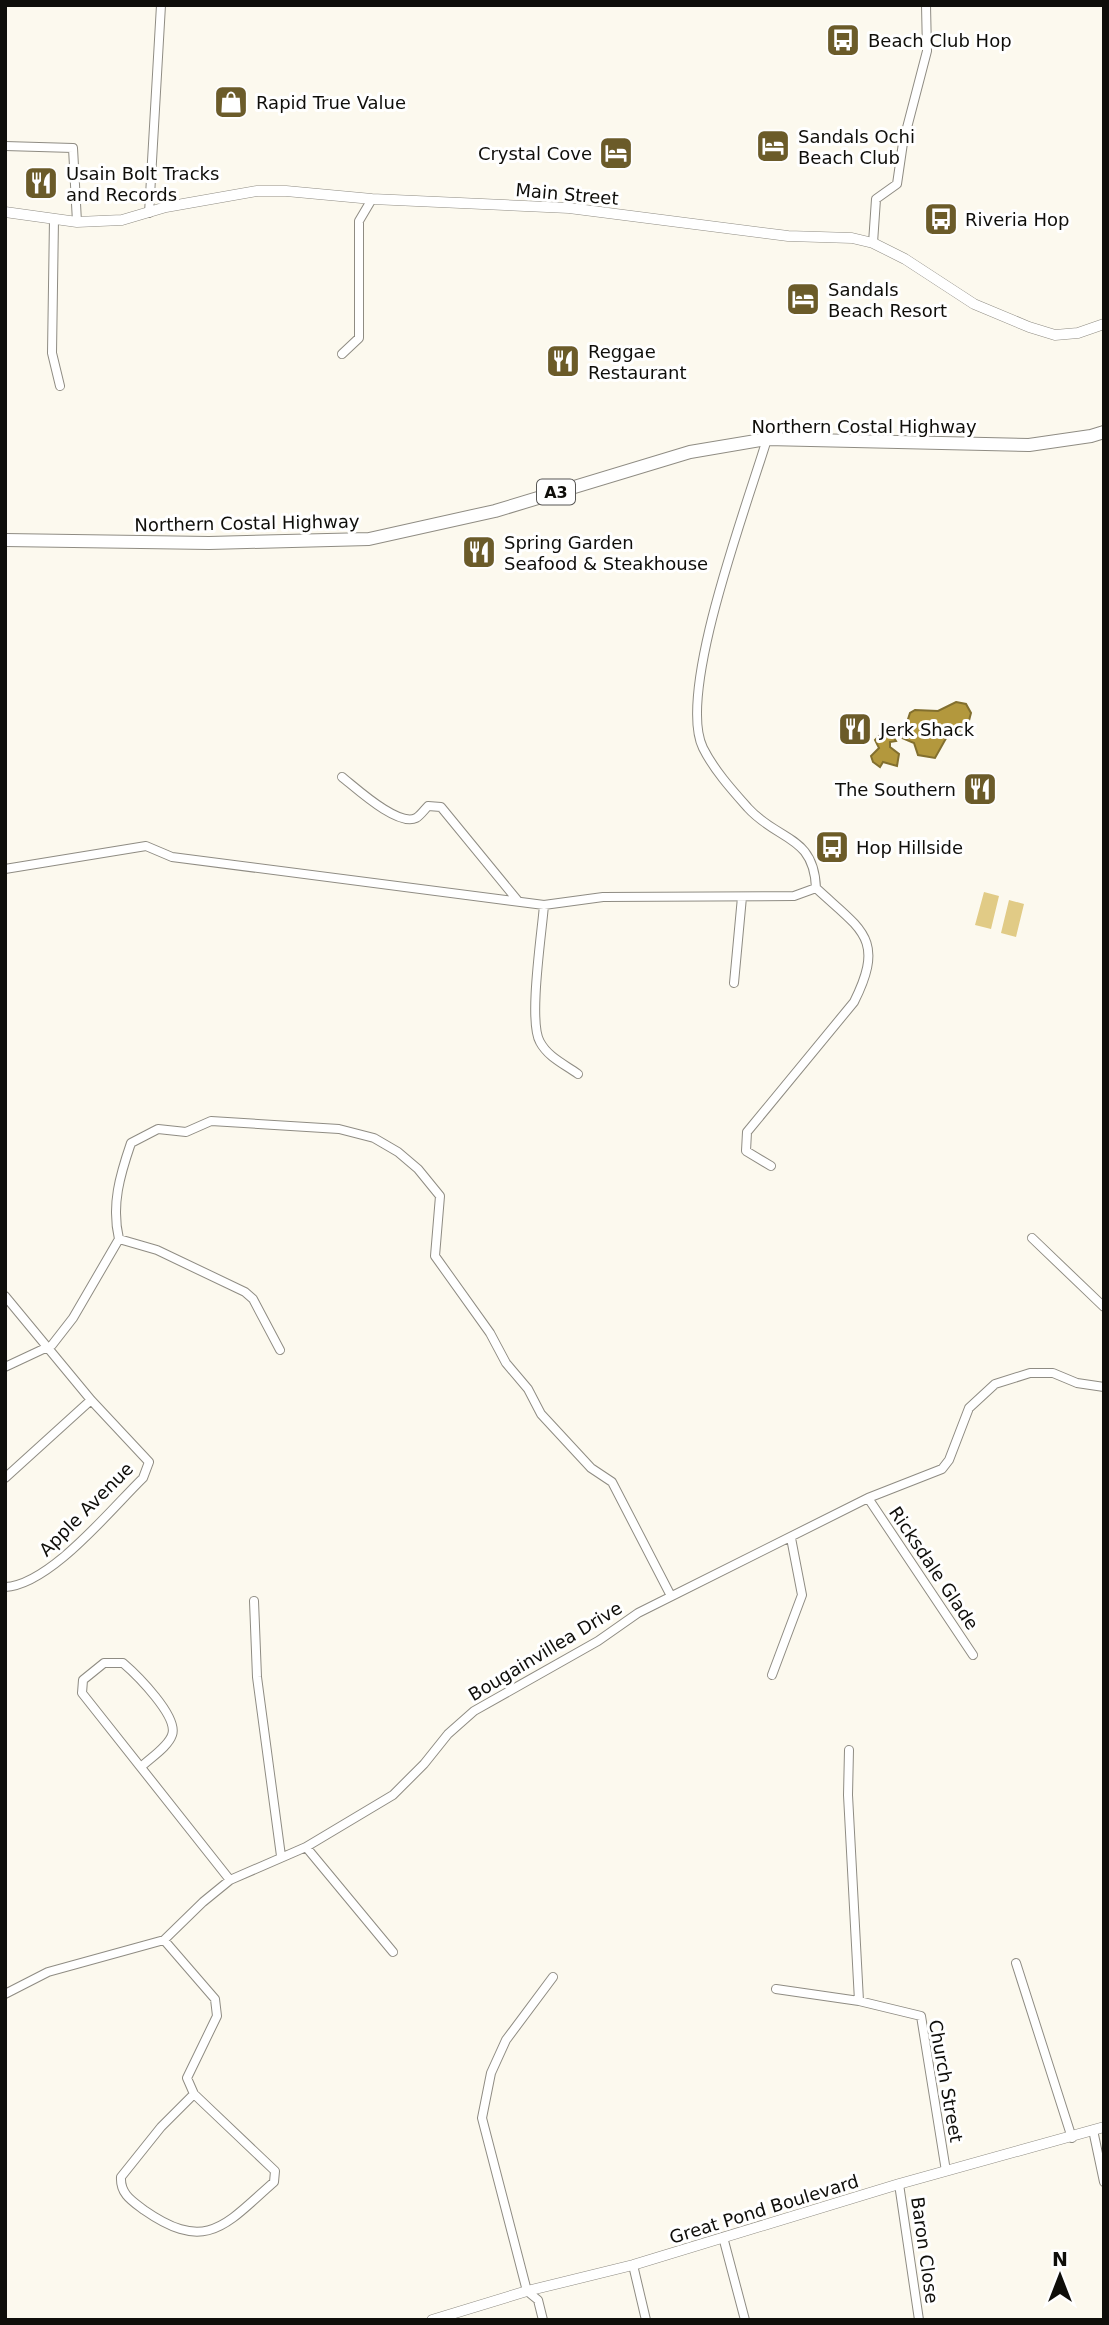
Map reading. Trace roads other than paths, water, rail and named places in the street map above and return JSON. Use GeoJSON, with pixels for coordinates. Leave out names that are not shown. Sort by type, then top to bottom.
{"type":"FeatureCollection","features":[{"type":"Feature","properties":{"kind":"main road","name":"Northern Costal Highway"},"geometry":{"type":"LineString","coordinates":[[5,540],[222,543],[369,539],[495,511],[690,452],[767,439],[1029,445],[1104,432]]}},
{"type":"Feature","properties":{"kind":"street"},"geometry":{"type":"LineString","coordinates":[[149,213],[161,5]]}},
{"type":"Feature","properties":{"kind":"street"},"geometry":{"type":"LineString","coordinates":[[873,243],[876,200],[897,184],[903,143],[926,51],[926,5]]}},
{"type":"Feature","properties":{"kind":"street"},"geometry":{"type":"LineString","coordinates":[[5,145],[73,148],[77,222]]}},
{"type":"Feature","properties":{"kind":"street","name":"Main Street"},"geometry":{"type":"LineString","coordinates":[[5,212],[77,222],[122,220],[257,191],[569,208],[788,236],[826,235],[873,243],[920,267],[974,304],[1028,327],[1055,335],[1078,333],[1104,324]]}},
{"type":"Feature","properties":{"kind":"street"},"geometry":{"type":"LineString","coordinates":[[342,354],[359,338],[359,220],[372,199]]}},
{"type":"Feature","properties":{"kind":"street"},"geometry":{"type":"LineString","coordinates":[[54,219],[52,353],[60,386]]}},
{"type":"Feature","properties":{"kind":"street"},"geometry":{"type":"LineString","coordinates":[[767,439],[704,649],[697,685],[696,717],[702,747],[728,786],[758,819],[805,850],[815,867],[816,888],[862,931],[870,948],[865,980],[853,1002],[747,1132],[747,1151],[771,1166]]}},
{"type":"Feature","properties":{"kind":"street"},"geometry":{"type":"LineString","coordinates":[[342,778],[391,814],[404,820],[415,818],[428,806],[442,807],[518,901]]}},
{"type":"Feature","properties":{"kind":"street"},"geometry":{"type":"LineString","coordinates":[[5,869],[146,846],[172,857],[544,905],[603,897],[794,896],[816,888]]}},
{"type":"Feature","properties":{"kind":"street"},"geometry":{"type":"LineString","coordinates":[[734,983],[742,897]]}},
{"type":"Feature","properties":{"kind":"street"},"geometry":{"type":"LineString","coordinates":[[544,905],[535,1014],[538,1040],[548,1054],[578,1074]]}},
{"type":"Feature","properties":{"kind":"street"},"geometry":{"type":"LineString","coordinates":[[5,1367],[52,1345],[73,1318],[119,1239],[115,1203],[121,1170],[131,1143],[158,1129],[187,1132],[211,1121],[299,1124],[339,1129],[374,1138],[418,1168],[440,1196],[435,1256],[490,1333],[506,1363],[528,1389],[541,1414],[591,1468],[612,1482],[671,1597]]}},
{"type":"Feature","properties":{"kind":"street"},"geometry":{"type":"LineString","coordinates":[[1032,1238],[1104,1307]]}},
{"type":"Feature","properties":{"kind":"street"},"geometry":{"type":"LineString","coordinates":[[119,1239],[157,1250],[245,1292],[253,1299],[280,1350]]}},
{"type":"Feature","properties":{"kind":"street"},"geometry":{"type":"LineString","coordinates":[[5,1296],[92,1400],[5,1478]]}},
{"type":"Feature","properties":{"kind":"street","name":"Bougainvillea Drive"},"geometry":{"type":"LineString","coordinates":[[5,1994],[48,1972],[164,1940],[202,1902],[230,1880],[306,1847],[393,1795],[424,1764],[448,1734],[474,1711],[671,1597],[868,1498],[942,1469],[949,1460],[969,1408],[995,1384],[1030,1373],[1053,1373],[1077,1383],[1104,1387]]}},
{"type":"Feature","properties":{"kind":"street","name":"Apple Avenue"},"geometry":{"type":"LineString","coordinates":[[5,1587],[18,1587],[51,1567],[143,1478],[149,1467],[149,1462],[92,1400]]}},
{"type":"Feature","properties":{"kind":"street","name":"Ricksdale Glade"},"geometry":{"type":"LineString","coordinates":[[868,1498],[973,1656]]}},
{"type":"Feature","properties":{"kind":"street"},"geometry":{"type":"LineString","coordinates":[[772,1675],[802,1595],[790,1538]]}},
{"type":"Feature","properties":{"kind":"street"},"geometry":{"type":"LineString","coordinates":[[254,1601],[257,1676],[281,1856]]}},
{"type":"Feature","properties":{"kind":"street"},"geometry":{"type":"LineString","coordinates":[[141,1767],[169,1742],[174,1727],[172,1720],[123,1663],[104,1663],[83,1680],[82,1693],[230,1880]]}},
{"type":"Feature","properties":{"kind":"street"},"geometry":{"type":"LineString","coordinates":[[776,1989],[859,2001],[848,1795],[849,1750]]}},
{"type":"Feature","properties":{"kind":"street"},"geometry":{"type":"LineString","coordinates":[[306,1847],[393,1952]]}},
{"type":"Feature","properties":{"kind":"street"},"geometry":{"type":"LineString","coordinates":[[164,1940],[215,1999],[217,2016],[187,2078],[194,2094],[275,2171],[274,2182],[224,2227],[205,2232],[173,2227],[130,2199],[121,2187],[121,2177],[161,2127],[194,2094]]}},
{"type":"Feature","properties":{"kind":"street"},"geometry":{"type":"LineString","coordinates":[[1016,1963],[1072,2138]]}},
{"type":"Feature","properties":{"kind":"street"},"geometry":{"type":"LineString","coordinates":[[543,2320],[538,2300],[527,2291],[482,2118],[491,2073],[506,2040],[553,1977]]}},
{"type":"Feature","properties":{"kind":"street","name":"Church Street"},"geometry":{"type":"LineString","coordinates":[[859,2001],[921,2016],[946,2171]]}},
{"type":"Feature","properties":{"kind":"street"},"geometry":{"type":"LineString","coordinates":[[1098,2128],[1104,2182]]}},
{"type":"Feature","properties":{"kind":"street","name":"Great Pond Boulevard"},"geometry":{"type":"LineString","coordinates":[[432,2320],[527,2291],[634,2265],[899,2184],[1072,2138],[1098,2128]]}},
{"type":"Feature","properties":{"kind":"street","name":"Baron Close"},"geometry":{"type":"LineString","coordinates":[[899,2184],[919,2320]]}},
{"type":"Feature","properties":{"kind":"street"},"geometry":{"type":"LineString","coordinates":[[723,2237],[745,2320]]}},
{"type":"Feature","properties":{"kind":"street"},"geometry":{"type":"LineString","coordinates":[[634,2265],[646,2320]]}},
{"type":"Feature","properties":{"kind":"place","name":"Beach Club Hop"},"geometry":{"type":"Point","coordinates":[843,40]}},
{"type":"Feature","properties":{"kind":"place","name":"Rapid True Value"},"geometry":{"type":"Point","coordinates":[231,102]}},
{"type":"Feature","properties":{"kind":"place","name":"Sandals Ochi Beach Club"},"geometry":{"type":"Point","coordinates":[773,146]}},
{"type":"Feature","properties":{"kind":"place","name":"Crystal Cove"},"geometry":{"type":"Point","coordinates":[616,153]}},
{"type":"Feature","properties":{"kind":"place","name":"Usain Bolt Tracks and Records"},"geometry":{"type":"Point","coordinates":[41,183]}},
{"type":"Feature","properties":{"kind":"place","name":"Riveria Hop"},"geometry":{"type":"Point","coordinates":[941,219]}},
{"type":"Feature","properties":{"kind":"place","name":"Sandals Beach Resort"},"geometry":{"type":"Point","coordinates":[803,299]}},
{"type":"Feature","properties":{"kind":"place","name":"Reggae Restaurant"},"geometry":{"type":"Point","coordinates":[563,361]}},
{"type":"Feature","properties":{"kind":"place","name":"Spring Garden Seafood & Steakhouse"},"geometry":{"type":"Point","coordinates":[479,552]}},
{"type":"Feature","properties":{"kind":"place","name":"Jerk Shack"},"geometry":{"type":"Point","coordinates":[855,729]}},
{"type":"Feature","properties":{"kind":"place","name":"The Southern"},"geometry":{"type":"Point","coordinates":[980,789]}},
{"type":"Feature","properties":{"kind":"place","name":"Hop Hillside"},"geometry":{"type":"Point","coordinates":[832,847]}}]}
